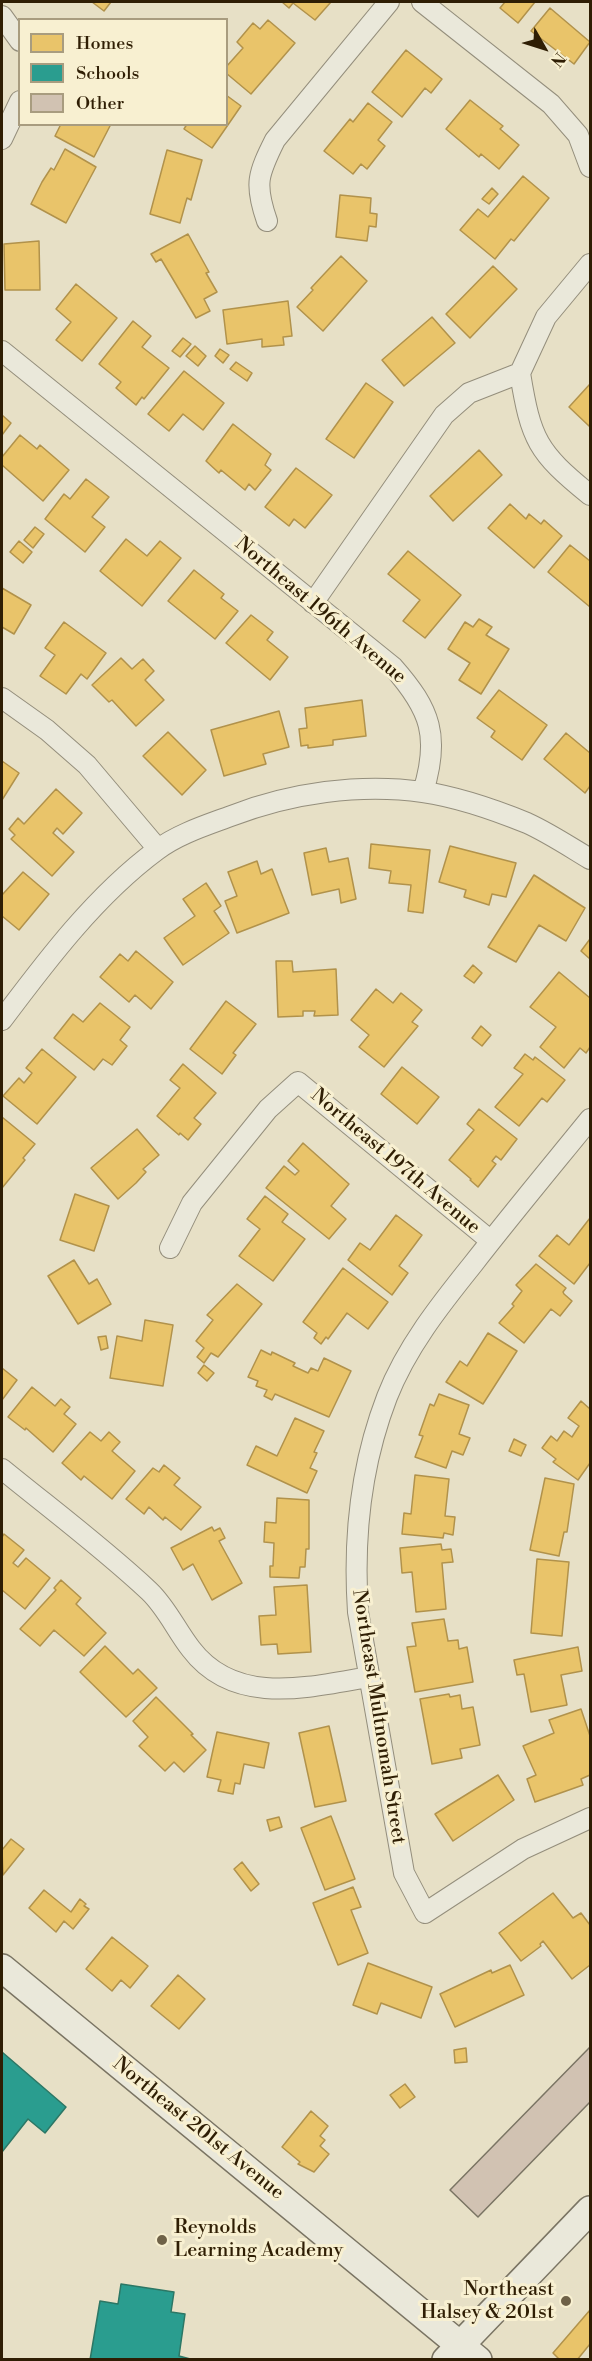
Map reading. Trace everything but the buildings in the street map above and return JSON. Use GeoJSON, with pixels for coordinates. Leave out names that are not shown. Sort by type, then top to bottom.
{"type":"FeatureCollection","features":[{"type":"Feature","properties":{"kind":"street"},"geometry":{"type":"LineString","coordinates":[[267,221],[260,201],[258,184],[263,163],[275,140],[389,2]]}},
{"type":"Feature","properties":{"kind":"street"},"geometry":{"type":"LineString","coordinates":[[422,2],[551,104],[578,135],[591,167]]}},
{"type":"Feature","properties":{"kind":"street"},"geometry":{"type":"LineString","coordinates":[[2,16],[18,38]]}},
{"type":"Feature","properties":{"kind":"street"},"geometry":{"type":"LineString","coordinates":[[2,139],[18,105]]}},
{"type":"Feature","properties":{"kind":"street"},"geometry":{"type":"LineString","coordinates":[[591,264],[546,317],[520,373],[527,415],[536,440],[550,461],[591,495]]}},
{"type":"Feature","properties":{"kind":"street","name":"Northeast 196th Avenue"},"geometry":{"type":"LineString","coordinates":[[2,351],[393,667],[412,688],[426,716],[432,742],[431,766],[423,792]]}},
{"type":"Feature","properties":{"kind":"street"},"geometry":{"type":"LineString","coordinates":[[313,603],[444,415],[469,393],[520,373]]}},
{"type":"Feature","properties":{"kind":"street"},"geometry":{"type":"LineString","coordinates":[[2,698],[47,730],[87,765],[158,849]]}},
{"type":"Feature","properties":{"kind":"street"},"geometry":{"type":"LineString","coordinates":[[2,1020],[85,917],[158,849],[200,828],[253,808],[309,795],[366,789],[423,792],[478,805],[529,824],[591,859]]}},
{"type":"Feature","properties":{"kind":"street","name":"Northeast 197th Avenue"},"geometry":{"type":"LineString","coordinates":[[170,1248],[192,1203],[268,1109],[298,1082],[491,1241]]}},
{"type":"Feature","properties":{"kind":"street","name":"Northeast Multnomah Street"},"geometry":{"type":"LineString","coordinates":[[591,1119],[440,1306],[405,1361],[387,1397],[362,1484],[355,1574],[358,1612],[404,1873],[425,1913],[523,1849],[591,1818]]}},
{"type":"Feature","properties":{"kind":"street"},"geometry":{"type":"LineString","coordinates":[[2,1469],[131,1574],[155,1597],[192,1650],[208,1666],[225,1677],[249,1686],[274,1690],[296,1689],[369,1677]]}},
{"type":"Feature","properties":{"kind":"street","name":"Northeast 201st Avenue"},"geometry":{"type":"LineString","coordinates":[[2,1968],[462,2355]]}},
{"type":"Feature","properties":{"kind":"street"},"geometry":{"type":"LineString","coordinates":[[462,2355],[591,2210]]}},
{"type":"Feature","properties":{"kind":"place","name":"Reynolds Learning Academy"},"geometry":{"type":"Point","coordinates":[162,2240]}},
{"type":"Feature","properties":{"kind":"place","name":"Northeast Halsey & 201st"},"geometry":{"type":"Point","coordinates":[566,2301]}}]}
